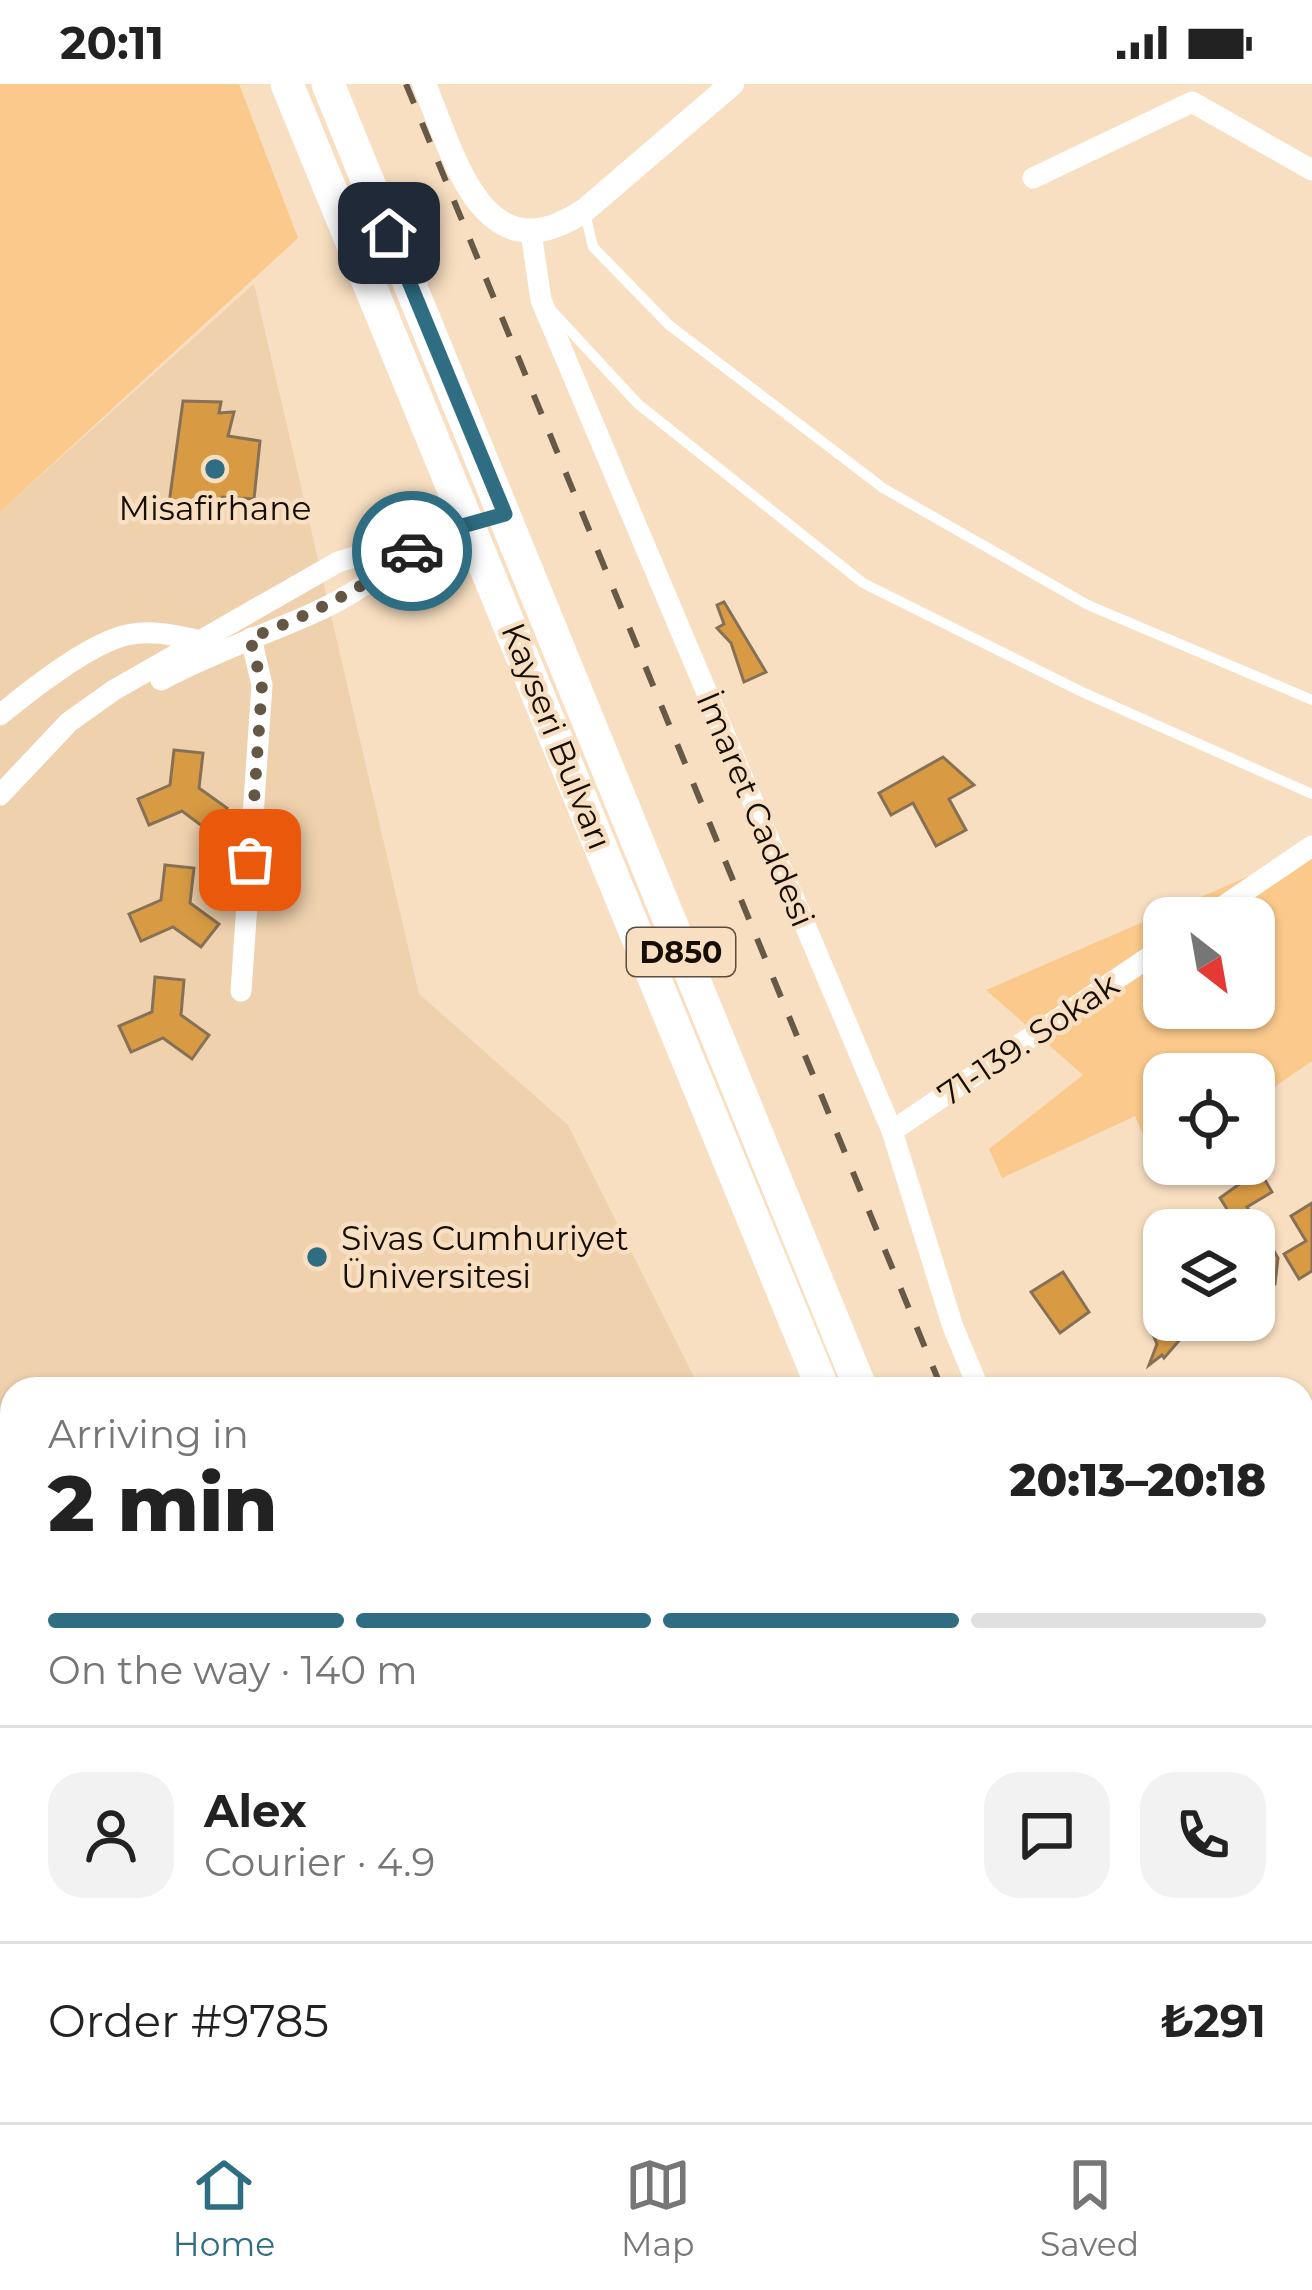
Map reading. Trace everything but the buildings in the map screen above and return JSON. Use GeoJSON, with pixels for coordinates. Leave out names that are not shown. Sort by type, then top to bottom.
{"type":"FeatureCollection","features":[{"type":"Feature","properties":{"kind":"highway","name":"Kayseri Bulvarı"},"geometry":{"type":"LineString","coordinates":[[287,84],[818,1377]]}},
{"type":"Feature","properties":{"kind":"highway","name":"Kayseri Bulvarı"},"geometry":{"type":"LineString","coordinates":[[328,84],[855,1377]]}},
{"type":"Feature","properties":{"kind":"street"},"geometry":{"type":"LineString","coordinates":[[424,84],[480,206],[513,231],[531,232],[558,228],[585,210],[732,84]]}},
{"type":"Feature","properties":{"kind":"street"},"geometry":{"type":"LineString","coordinates":[[1033,178],[1192,102],[1312,170]]}},
{"type":"Feature","properties":{"kind":"street","name":"İmaret Caddesi"},"geometry":{"type":"LineString","coordinates":[[531,232],[541,300],[892,1131],[953,1327],[974,1377]]}},
{"type":"Feature","properties":{"kind":"street"},"geometry":{"type":"LineString","coordinates":[[0,795],[24,764],[69,722],[114,690],[338,562],[505,514]]}},
{"type":"Feature","properties":{"kind":"street"},"geometry":{"type":"LineString","coordinates":[[0,813],[31,771],[78,732],[159,681],[370,583],[434,534]]}},
{"type":"Feature","properties":{"kind":"street"},"geometry":{"type":"LineString","coordinates":[[0,715],[42,680],[124,635],[162,633],[201,641]]}},
{"type":"Feature","properties":{"kind":"street"},"geometry":{"type":"LineString","coordinates":[[241,991],[262,685],[250,638]]}},
{"type":"Feature","properties":{"kind":"street"},"geometry":{"type":"LineString","coordinates":[[1237,897],[1312,846]]}},
{"type":"Feature","properties":{"kind":"street","name":"71-139. Sokak"},"geometry":{"type":"LineString","coordinates":[[892,1131],[1143,961]]}},
{"type":"Feature","properties":{"kind":"lane"},"geometry":{"type":"LineString","coordinates":[[585,210],[593,247],[670,325],[883,488],[1088,605],[1312,700]]}},
{"type":"Feature","properties":{"kind":"lane"},"geometry":{"type":"LineString","coordinates":[[541,300],[638,404],[863,584],[1080,692],[1312,794]]}},
{"type":"Feature","properties":{"kind":"shaded area"},"geometry":{"type":"Polygon","coordinates":[[[0,84],[239,84],[298,238],[0,512],[0,84]]]}},
{"type":"Feature","properties":{"kind":"shaded area","name":"Sivas Cumhuriyet Üniversitesi"},"geometry":{"type":"Polygon","coordinates":[[[254,284],[419,994],[568,1125],[694,1377],[0,1377],[0,512],[254,284]]]}},
{"type":"Feature","properties":{"kind":"shaded area"},"geometry":{"type":"Polygon","coordinates":[[[1312,849],[1312,1061],[1275,1087],[1275,1053],[1143,1053],[1143,1135],[1135,1116],[1002,1178],[989,1149],[1083,1075],[986,990],[1143,922],[1143,1029],[1275,1029],[1275,897],[1201,897],[1312,849]]]}},
{"type":"Feature","properties":{"kind":"railway"},"geometry":{"type":"LineString","coordinates":[[406,84],[937,1377]]}},
{"type":"Feature","properties":{"kind":"way so far"},"geometry":{"type":"LineString","coordinates":[[250,860],[262,685],[250,638],[370,583],[412,551]]}},
{"type":"Feature","properties":{"kind":"place","name":"Misafirhane"},"geometry":{"type":"Point","coordinates":[215,469]}},
{"type":"Feature","properties":{"kind":"place","name":"Sivas Cumhuriyet Üniversitesi"},"geometry":{"type":"Point","coordinates":[317,1257]}},
{"type":"Feature","properties":{"kind":"route"},"geometry":{"type":"LineString","coordinates":[[389,233],[505,514],[434,534],[412,551]]}}]}
